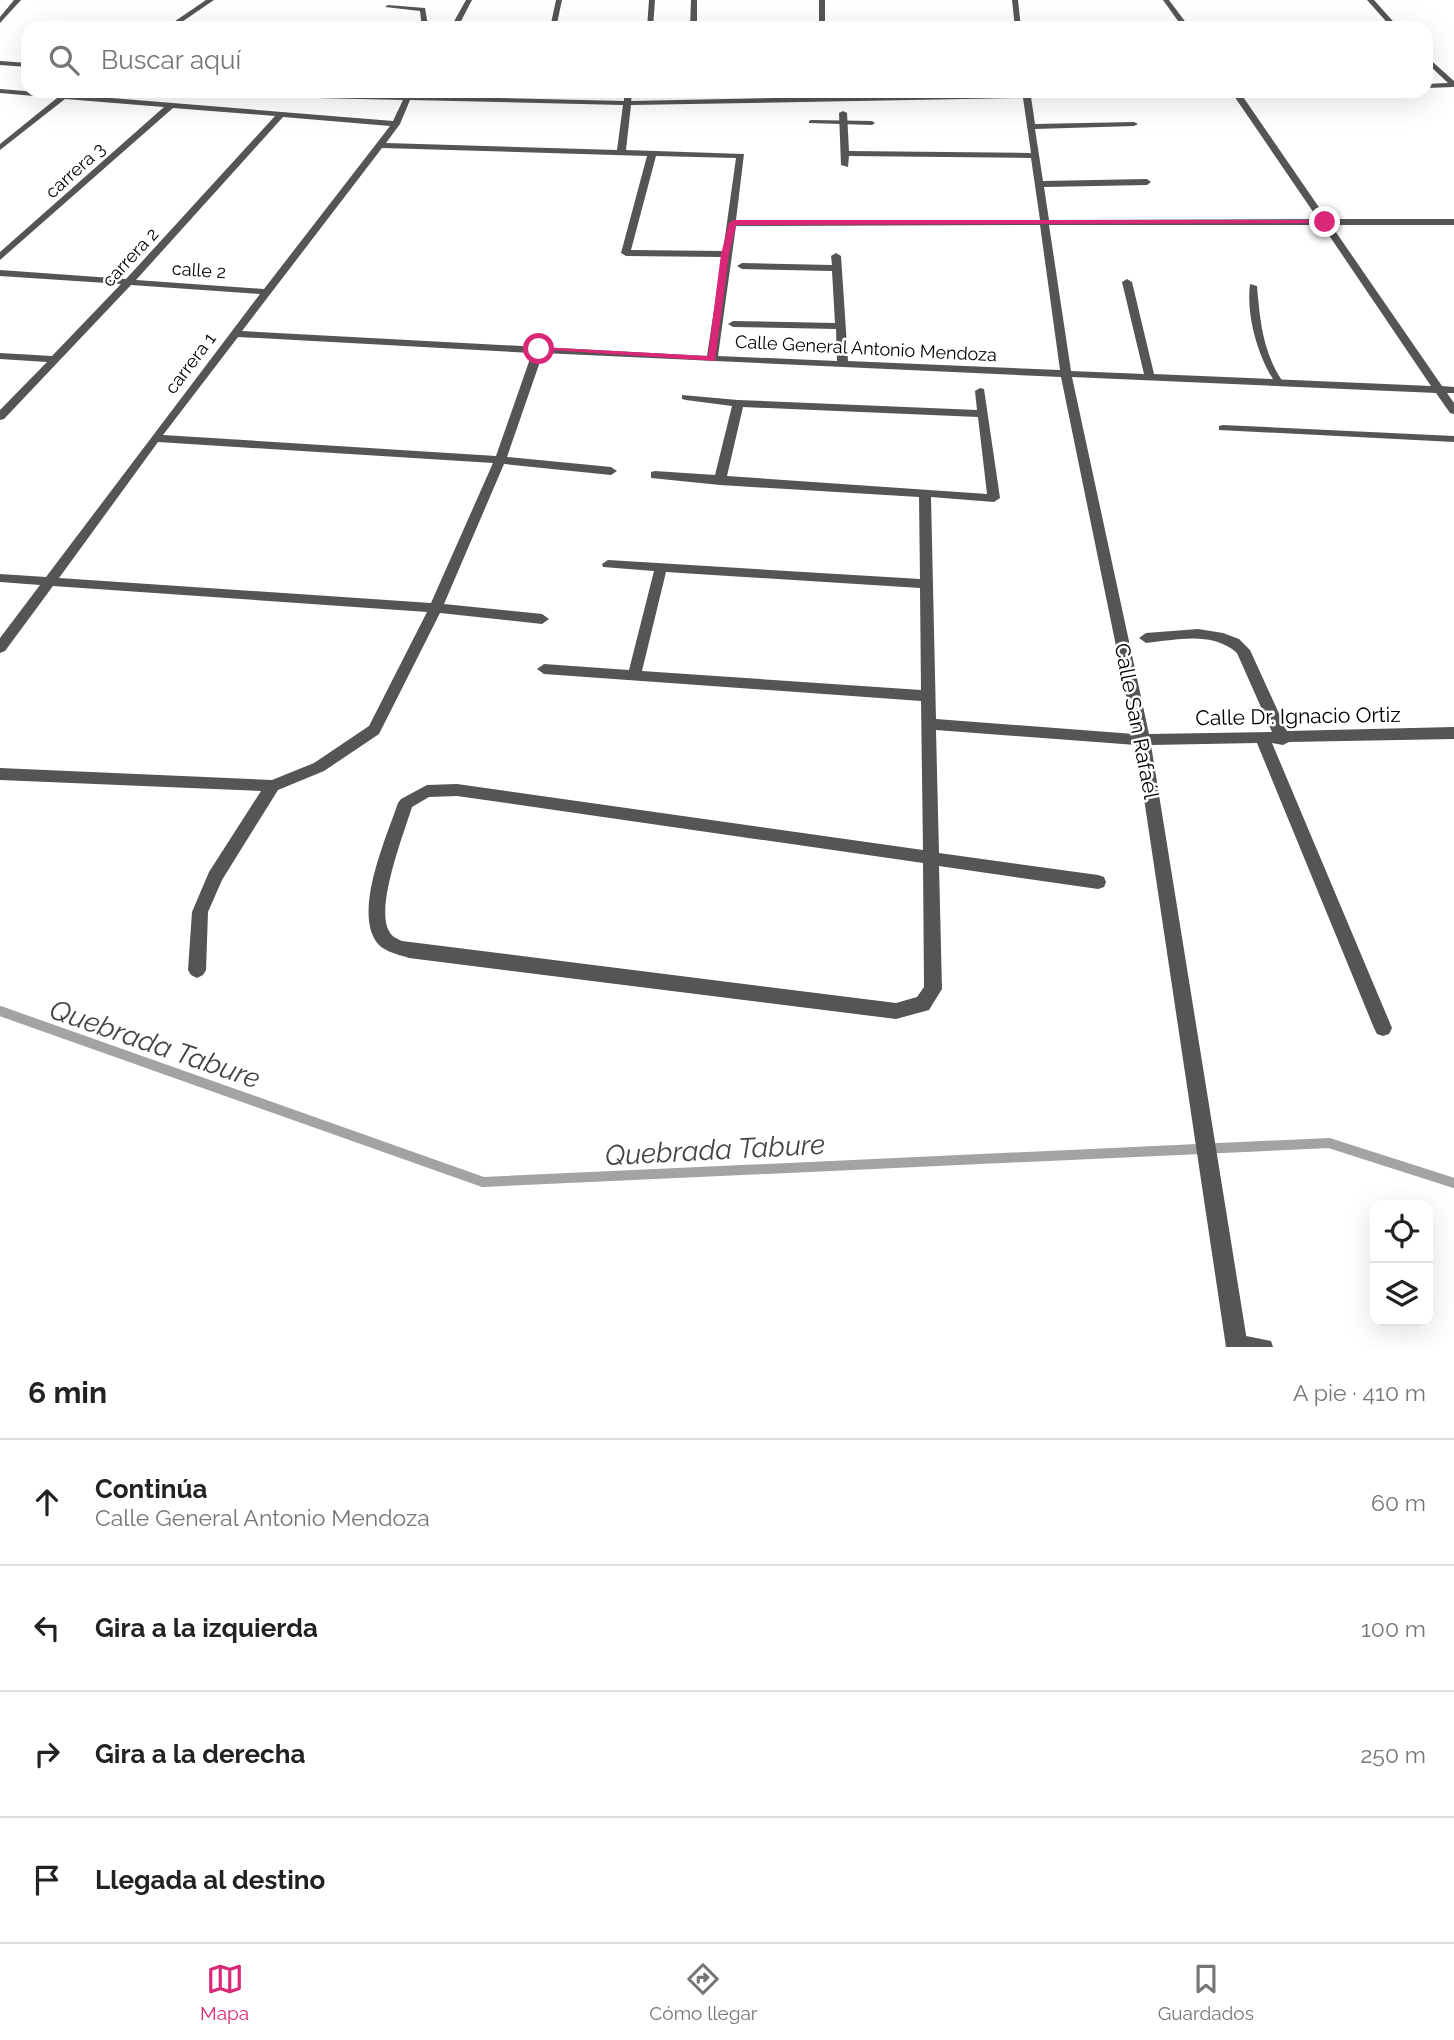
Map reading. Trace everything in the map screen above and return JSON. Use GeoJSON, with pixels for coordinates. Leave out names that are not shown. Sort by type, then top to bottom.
{"type":"FeatureCollection","features":[{"type":"Feature","properties":{"kind":"street"},"geometry":{"type":"LineString","coordinates":[[0,21],[18,0]]}},
{"type":"Feature","properties":{"kind":"street"},"geometry":{"type":"LineString","coordinates":[[180,21],[211,0]]}},
{"type":"Feature","properties":{"kind":"street"},"geometry":{"type":"LineString","coordinates":[[458,21],[469,0]]}},
{"type":"Feature","properties":{"kind":"street"},"geometry":{"type":"LineString","coordinates":[[554,21],[559,0]]}},
{"type":"Feature","properties":{"kind":"street"},"geometry":{"type":"LineString","coordinates":[[650,21],[652,0]]}},
{"type":"Feature","properties":{"kind":"street"},"geometry":{"type":"LineString","coordinates":[[693,21],[694,0]]}},
{"type":"Feature","properties":{"kind":"street"},"geometry":{"type":"LineString","coordinates":[[822,0],[822,21]]}},
{"type":"Feature","properties":{"kind":"street"},"geometry":{"type":"LineString","coordinates":[[1015,0],[1017,21]]}},
{"type":"Feature","properties":{"kind":"street"},"geometry":{"type":"LineString","coordinates":[[1166,0],[1182,21]]}},
{"type":"Feature","properties":{"kind":"street"},"geometry":{"type":"LineString","coordinates":[[1370,0],[1390,21]]}},
{"type":"Feature","properties":{"kind":"street"},"geometry":{"type":"LineString","coordinates":[[388,7],[423,9],[424,21]]}},
{"type":"Feature","properties":{"kind":"street"},"geometry":{"type":"LineString","coordinates":[[0,63],[21,64]]}},
{"type":"Feature","properties":{"kind":"street"},"geometry":{"type":"LineString","coordinates":[[1433,65],[1451,83]]}},
{"type":"Feature","properties":{"kind":"street"},"geometry":{"type":"LineString","coordinates":[[0,70],[21,72]]}},
{"type":"Feature","properties":{"kind":"street"},"geometry":{"type":"LineString","coordinates":[[1433,80],[1451,83]]}},
{"type":"Feature","properties":{"kind":"street"},"geometry":{"type":"LineString","coordinates":[[1433,85],[1451,83]]}},
{"type":"Feature","properties":{"kind":"street"},"geometry":{"type":"LineString","coordinates":[[0,91],[21,93]]}},
{"type":"Feature","properties":{"kind":"street"},"geometry":{"type":"LineString","coordinates":[[0,148],[62,98]]}},
{"type":"Feature","properties":{"kind":"street"},"geometry":{"type":"LineString","coordinates":[[85,98],[396,124]]}},
{"type":"Feature","properties":{"kind":"street","name":"carrera 1"},"geometry":{"type":"LineString","coordinates":[[0,648],[155,438],[396,124],[408,98]]}},
{"type":"Feature","properties":{"kind":"street"},"geometry":{"type":"LineString","coordinates":[[621,154],[628,98]]}},
{"type":"Feature","properties":{"kind":"street","name":"Calle San Rafaél"},"geometry":{"type":"LineString","coordinates":[[1027,98],[1066,375],[1143,740],[1237,1344]]}},
{"type":"Feature","properties":{"kind":"street"},"geometry":{"type":"LineString","coordinates":[[1239,98],[1454,411]]}},
{"type":"Feature","properties":{"kind":"street","name":"carrera 3"},"geometry":{"type":"LineString","coordinates":[[0,257],[170,106]]}},
{"type":"Feature","properties":{"kind":"street","name":"carrera 2"},"geometry":{"type":"LineString","coordinates":[[0,417],[52,359],[131,281],[280,115]]}},
{"type":"Feature","properties":{"kind":"street"},"geometry":{"type":"LineString","coordinates":[[843,118],[845,165]]}},
{"type":"Feature","properties":{"kind":"street"},"geometry":{"type":"LineString","coordinates":[[1031,127],[1134,124]]}},
{"type":"Feature","properties":{"kind":"street"},"geometry":{"type":"LineString","coordinates":[[380,145],[740,156],[733,223],[725,254],[712,359]]}},
{"type":"Feature","properties":{"kind":"street"},"geometry":{"type":"LineString","coordinates":[[846,153],[1035,156]]}},
{"type":"Feature","properties":{"kind":"street"},"geometry":{"type":"LineString","coordinates":[[652,154],[626,253],[725,254]]}},
{"type":"Feature","properties":{"kind":"street"},"geometry":{"type":"LineString","coordinates":[[1039,184],[1147,182]]}},
{"type":"Feature","properties":{"kind":"street"},"geometry":{"type":"LineString","coordinates":[[733,223],[1044,220],[1454,222]]}},
{"type":"Feature","properties":{"kind":"street"},"geometry":{"type":"LineString","coordinates":[[836,256],[843,365]]}},
{"type":"Feature","properties":{"kind":"street"},"geometry":{"type":"LineString","coordinates":[[742,266],[837,268]]}},
{"type":"Feature","properties":{"kind":"street","name":"calle 2"},"geometry":{"type":"LineString","coordinates":[[0,273],[269,292]]}},
{"type":"Feature","properties":{"kind":"street"},"geometry":{"type":"LineString","coordinates":[[1127,282],[1150,378]]}},
{"type":"Feature","properties":{"kind":"street"},"geometry":{"type":"LineString","coordinates":[[733,324],[841,326]]}},
{"type":"Feature","properties":{"kind":"street","name":"Calle General Antonio Mendoza"},"geometry":{"type":"LineString","coordinates":[[234,334],[712,359],[1454,390]]}},
{"type":"Feature","properties":{"kind":"street"},"geometry":{"type":"LineString","coordinates":[[0,774],[272,786],[319,767],[374,730],[436,608],[500,460],[539,349]]}},
{"type":"Feature","properties":{"kind":"street"},"geometry":{"type":"LineString","coordinates":[[0,356],[52,359]]}},
{"type":"Feature","properties":{"kind":"street"},"geometry":{"type":"LineString","coordinates":[[655,474],[720,481],[994,498],[980,391]]}},
{"type":"Feature","properties":{"kind":"street"},"geometry":{"type":"LineString","coordinates":[[686,397],[738,403],[983,414]]}},
{"type":"Feature","properties":{"kind":"street"},"geometry":{"type":"LineString","coordinates":[[720,481],[738,403]]}},
{"type":"Feature","properties":{"kind":"street"},"geometry":{"type":"LineString","coordinates":[[1223,428],[1454,439]]}},
{"type":"Feature","properties":{"kind":"street"},"geometry":{"type":"LineString","coordinates":[[155,438],[500,460],[611,471]]}},
{"type":"Feature","properties":{"kind":"street"},"geometry":{"type":"LineString","coordinates":[[925,493],[929,856],[933,989],[923,1004],[896,1011],[409,951],[385,940],[375,921],[379,891],[406,803],[427,791],[457,790],[929,856],[1098,882]]}},
{"type":"Feature","properties":{"kind":"street"},"geometry":{"type":"LineString","coordinates":[[608,564],[926,584]]}},
{"type":"Feature","properties":{"kind":"street"},"geometry":{"type":"LineString","coordinates":[[634,677],[661,568]]}},
{"type":"Feature","properties":{"kind":"street"},"geometry":{"type":"LineString","coordinates":[[0,578],[436,608],[542,619]]}},
{"type":"Feature","properties":{"kind":"street"},"geometry":{"type":"LineString","coordinates":[[1146,638],[1214,635],[1235,642],[1242,650],[1283,739]]}},
{"type":"Feature","properties":{"kind":"street"},"geometry":{"type":"LineString","coordinates":[[544,669],[927,696]]}},
{"type":"Feature","properties":{"kind":"street","name":"Calle Dr. Ignacio Ortiz"},"geometry":{"type":"LineString","coordinates":[[929,724],[1143,740],[1262,740],[1454,733]]}},
{"type":"Feature","properties":{"kind":"street"},"geometry":{"type":"LineString","coordinates":[[1262,740],[1383,1028]]}},
{"type":"Feature","properties":{"kind":"street"},"geometry":{"type":"LineString","coordinates":[[197,970],[200,912],[215,877],[272,786]]}},
{"type":"Feature","properties":{"kind":"lane"},"geometry":{"type":"LineString","coordinates":[[811,122],[843,118],[872,123]]}},
{"type":"Feature","properties":{"kind":"lane"},"geometry":{"type":"LineString","coordinates":[[1253,286],[1257,331],[1266,362],[1279,382]]}},
{"type":"Feature","properties":{"kind":"lane"},"geometry":{"type":"LineString","coordinates":[[1237,1344],[1265,1347]]}},
{"type":"Feature","properties":{"kind":"waterway","name":"Quebrada Tabure"},"geometry":{"type":"LineString","coordinates":[[0,1011],[483,1182],[1329,1143],[1454,1183]]}},
{"type":"Feature","properties":{"kind":"route"},"geometry":{"type":"LineString","coordinates":[[539,349],[712,359],[725,254],[733,223],[1044,220],[1325,222]]}}]}
